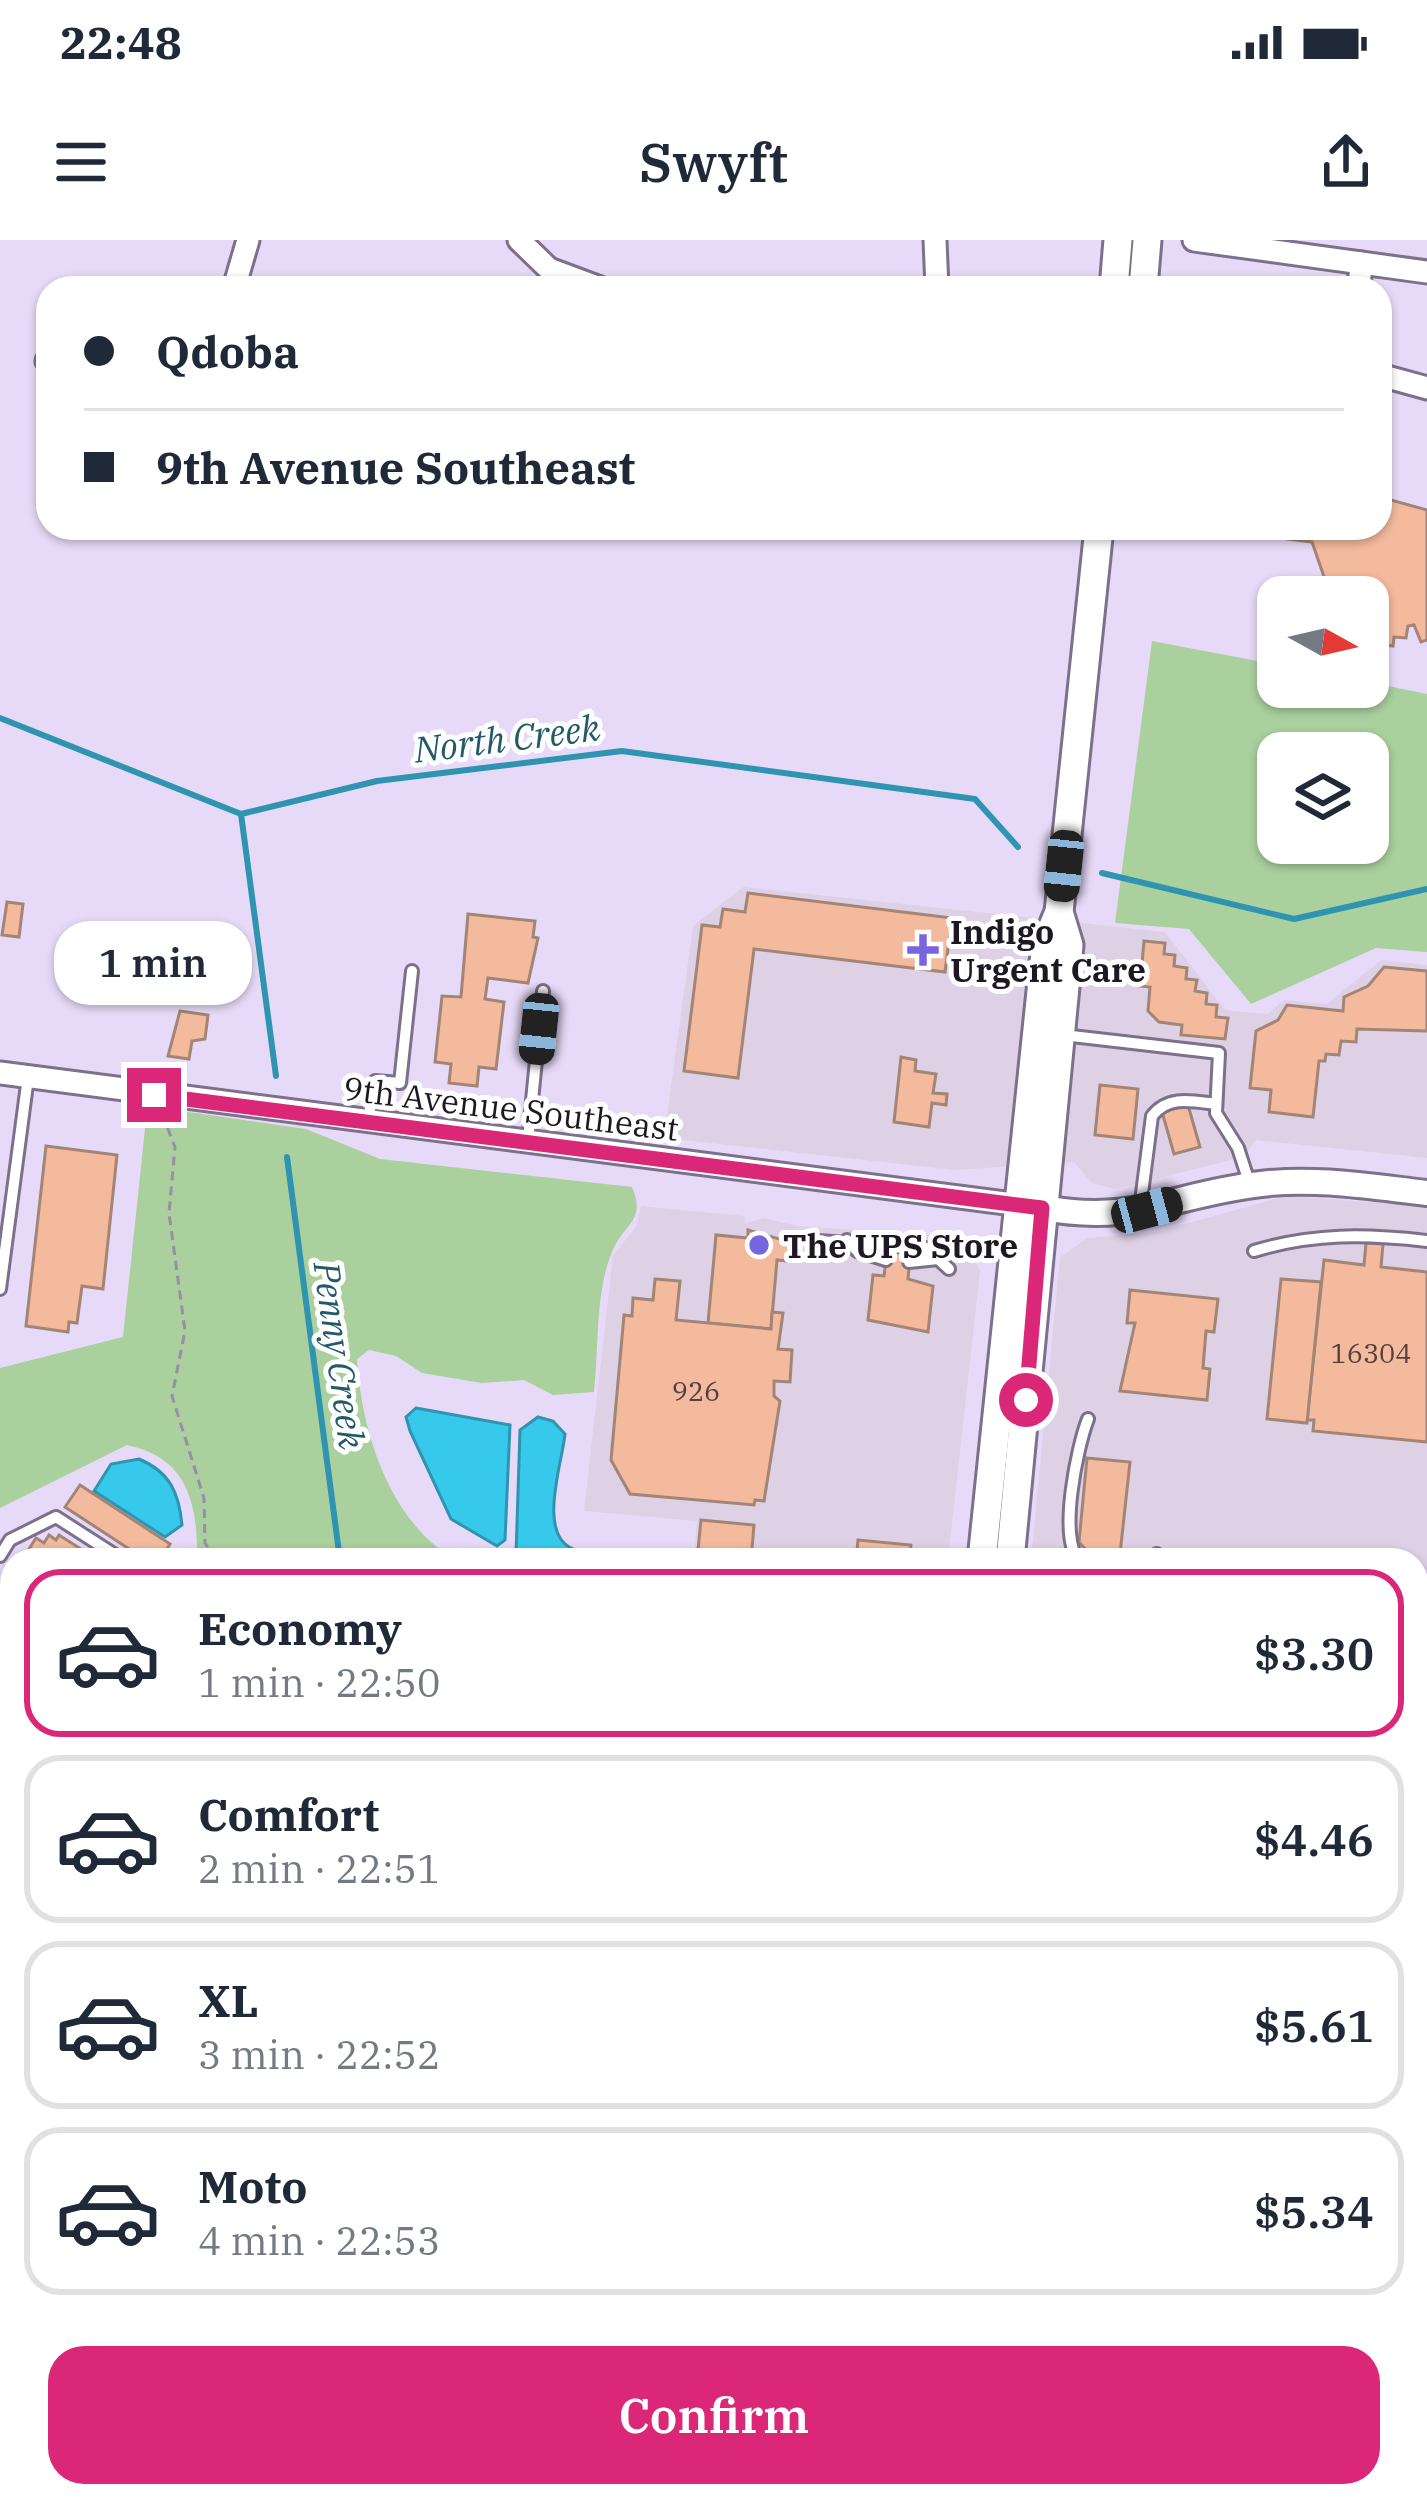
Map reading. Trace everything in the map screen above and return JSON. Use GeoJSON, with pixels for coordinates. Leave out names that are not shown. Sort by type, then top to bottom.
{"type":"FeatureCollection","features":[{"type":"Feature","properties":{"kind":"main road"},"geometry":{"type":"LineString","coordinates":[[1115,276],[1118,240]]}},
{"type":"Feature","properties":{"kind":"main road"},"geometry":{"type":"LineString","coordinates":[[1144,276],[1147,240]]}},
{"type":"Feature","properties":{"kind":"main road"},"geometry":{"type":"LineString","coordinates":[[1011,1548],[1046,943],[1059,912],[1098,540]]}},
{"type":"Feature","properties":{"kind":"main road"},"geometry":{"type":"LineString","coordinates":[[984,1548],[1029,1206],[1060,1034],[1070,946],[1059,912]]}},
{"type":"Feature","properties":{"kind":"street"},"geometry":{"type":"LineString","coordinates":[[238,276],[248,240]]}},
{"type":"Feature","properties":{"kind":"street"},"geometry":{"type":"LineString","coordinates":[[520,240],[549,269],[568,276]]}},
{"type":"Feature","properties":{"kind":"street"},"geometry":{"type":"LineString","coordinates":[[935,240],[936,276]]}},
{"type":"Feature","properties":{"kind":"street"},"geometry":{"type":"LineString","coordinates":[[1194,240],[1427,272]]}},
{"type":"Feature","properties":{"kind":"street"},"geometry":{"type":"LineString","coordinates":[[1360,276],[1361,263]]}},
{"type":"Feature","properties":{"kind":"street"},"geometry":{"type":"LineString","coordinates":[[1392,378],[1427,388]]}},
{"type":"Feature","properties":{"kind":"street","name":"9th Avenue Southeast"},"geometry":{"type":"LineString","coordinates":[[0,1073],[1029,1206]]}},
{"type":"Feature","properties":{"kind":"street"},"geometry":{"type":"LineString","coordinates":[[1029,1206],[1088,1216],[1140,1212],[1250,1185],[1319,1183],[1427,1193]]}},
{"type":"Feature","properties":{"kind":"lane"},"geometry":{"type":"LineString","coordinates":[[368,1124],[374,1081],[400,1084],[412,971]]}},
{"type":"Feature","properties":{"kind":"lane"},"geometry":{"type":"LineString","coordinates":[[528,1143],[543,991]]}},
{"type":"Feature","properties":{"kind":"lane"},"geometry":{"type":"LineString","coordinates":[[1060,1034],[1219,1053],[1216,1104],[1250,1185]]}},
{"type":"Feature","properties":{"kind":"lane"},"geometry":{"type":"LineString","coordinates":[[0,1289],[28,1077]]}},
{"type":"Feature","properties":{"kind":"lane"},"geometry":{"type":"LineString","coordinates":[[1140,1212],[1152,1116],[1160,1106],[1182,1099],[1216,1104]]}},
{"type":"Feature","properties":{"kind":"lane"},"geometry":{"type":"LineString","coordinates":[[1254,1250],[1298,1238],[1352,1233],[1427,1241]]}},
{"type":"Feature","properties":{"kind":"lane"},"geometry":{"type":"LineString","coordinates":[[848,1240],[857,1250],[886,1260]]}},
{"type":"Feature","properties":{"kind":"lane"},"geometry":{"type":"LineString","coordinates":[[818,1241],[926,1248],[950,1270]]}},
{"type":"Feature","properties":{"kind":"lane"},"geometry":{"type":"LineString","coordinates":[[909,1262],[938,1259]]}},
{"type":"Feature","properties":{"kind":"lane"},"geometry":{"type":"LineString","coordinates":[[1071,1548],[1067,1542],[1080,1438],[1088,1419]]}},
{"type":"Feature","properties":{"kind":"lane"},"geometry":{"type":"LineString","coordinates":[[6,1548],[10,1540],[56,1517],[104,1548]]}},
{"type":"Feature","properties":{"kind":"path"},"geometry":{"type":"LineString","coordinates":[[154,1095],[175,1148],[169,1213],[184,1331],[172,1396],[204,1498],[208,1548]]}},
{"type":"Feature","properties":{"kind":"shaded area"},"geometry":{"type":"Polygon","coordinates":[[[743,887],[1165,932],[1225,1010],[1267,1014],[1284,1000],[1327,1004],[1381,960],[1427,965],[1427,1158],[1256,1140],[1243,1157],[1114,1189],[1092,1183],[1074,1162],[956,1170],[664,1138],[693,926],[743,887]]]}},
{"type":"Feature","properties":{"kind":"shaded area"},"geometry":{"type":"Polygon","coordinates":[[[1286,1196],[1427,1206],[1427,1548],[1032,1548],[1060,1257],[1088,1238],[1156,1232],[1286,1196]]]}},
{"type":"Feature","properties":{"kind":"shaded area"},"geometry":{"type":"Polygon","coordinates":[[[641,1206],[744,1216],[745,1223],[765,1218],[797,1226],[962,1237],[980,1271],[949,1548],[695,1548],[697,1521],[584,1511],[613,1256],[637,1225],[641,1206]]]}},
{"type":"Feature","properties":{"kind":"green space"},"geometry":{"type":"Polygon","coordinates":[[[1152,641],[1257,661],[1257,708],[1389,708],[1389,686],[1427,694],[1427,952],[1376,948],[1251,1004],[1189,929],[1115,923],[1152,641]]]}},
{"type":"Feature","properties":{"kind":"green space"},"geometry":{"type":"Polygon","coordinates":[[[147,1110],[306,1129],[380,1159],[632,1187],[635,1215],[612,1252],[603,1285],[594,1392],[553,1395],[524,1380],[482,1383],[422,1373],[396,1356],[369,1350],[357,1359],[365,1416],[383,1473],[413,1523],[439,1548],[196,1548],[191,1502],[176,1472],[148,1451],[127,1445],[0,1508],[0,1368],[123,1337],[147,1110]]]}},
{"type":"Feature","properties":{"kind":"water"},"geometry":{"type":"Polygon","coordinates":[[[416,1408],[510,1425],[505,1540],[497,1546],[451,1519],[410,1431],[406,1417],[416,1408]]]}},
{"type":"Feature","properties":{"kind":"water"},"geometry":{"type":"Polygon","coordinates":[[[538,1417],[553,1421],[565,1434],[554,1514],[562,1541],[572,1548],[516,1548],[520,1430],[538,1417]]]}},
{"type":"Feature","properties":{"kind":"water"},"geometry":{"type":"Polygon","coordinates":[[[139,1459],[158,1470],[175,1493],[182,1525],[165,1537],[94,1491],[111,1464],[139,1459]]]}},
{"type":"Feature","properties":{"kind":"building"},"geometry":{"type":"Polygon","coordinates":[[[1392,500],[1427,510],[1427,640],[1421,642],[1414,625],[1408,626],[1406,638],[1394,637],[1393,646],[1389,646],[1389,576],[1324,576],[1312,542],[1295,540],[1392,540],[1392,500]]]}},
{"type":"Feature","properties":{"kind":"building"},"geometry":{"type":"Polygon","coordinates":[[[748,893],[952,918],[945,972],[754,949],[738,1078],[684,1071],[702,925],[720,927],[723,909],[745,912],[748,893]]]}},
{"type":"Feature","properties":{"kind":"building"},"geometry":{"type":"Polygon","coordinates":[[[7,902],[23,904],[19,937],[2,935],[7,902]]]}},
{"type":"Feature","properties":{"kind":"building"},"geometry":{"type":"Polygon","coordinates":[[[468,914],[535,921],[533,937],[538,938],[528,983],[488,978],[485,999],[504,1002],[496,1069],[479,1067],[477,1086],[449,1083],[451,1064],[435,1062],[442,996],[461,997],[468,914]]]}},
{"type":"Feature","properties":{"kind":"building"},"geometry":{"type":"Polygon","coordinates":[[[1144,941],[1165,943],[1164,954],[1175,955],[1174,966],[1187,968],[1186,979],[1197,980],[1195,991],[1207,993],[1206,1004],[1217,1005],[1216,1017],[1228,1018],[1225,1039],[1181,1035],[1182,1025],[1159,1022],[1148,1011],[1150,987],[1140,986],[1144,941]]]}},
{"type":"Feature","properties":{"kind":"building"},"geometry":{"type":"Polygon","coordinates":[[[1384,967],[1427,971],[1427,1031],[1357,1029],[1356,1042],[1341,1041],[1339,1055],[1326,1054],[1325,1061],[1319,1061],[1313,1117],[1269,1112],[1271,1090],[1250,1088],[1256,1031],[1278,1020],[1287,1005],[1343,1011],[1344,997],[1368,986],[1384,967]]]}},
{"type":"Feature","properties":{"kind":"building"},"geometry":{"type":"Polygon","coordinates":[[[180,1011],[208,1015],[205,1039],[192,1041],[189,1059],[168,1056],[180,1011]]]}},
{"type":"Feature","properties":{"kind":"building"},"geometry":{"type":"Polygon","coordinates":[[[901,1057],[916,1060],[915,1071],[936,1074],[933,1093],[947,1094],[946,1105],[932,1103],[929,1127],[894,1122],[901,1057]]]}},
{"type":"Feature","properties":{"kind":"building"},"geometry":{"type":"Polygon","coordinates":[[[1100,1085],[1138,1089],[1133,1139],[1095,1135],[1100,1085]]]}},
{"type":"Feature","properties":{"kind":"building"},"geometry":{"type":"Polygon","coordinates":[[[1188,1105],[1200,1147],[1174,1154],[1162,1112],[1188,1105]]]}},
{"type":"Feature","properties":{"kind":"building"},"geometry":{"type":"Polygon","coordinates":[[[46,1146],[117,1155],[103,1289],[82,1286],[77,1323],[69,1322],[68,1332],[26,1326],[46,1146]]]}},
{"type":"Feature","properties":{"kind":"building"},"geometry":{"type":"Polygon","coordinates":[[[748,1230],[790,1242],[788,1261],[777,1260],[771,1329],[708,1323],[716,1235],[748,1238],[748,1230]]]}},
{"type":"Feature","properties":{"kind":"building"},"geometry":{"type":"Polygon","coordinates":[[[1366,1243],[1383,1244],[1381,1267],[1427,1272],[1427,1442],[1313,1431],[1314,1420],[1307,1420],[1324,1260],[1364,1265],[1366,1243]]]}},
{"type":"Feature","properties":{"kind":"building"},"geometry":{"type":"Polygon","coordinates":[[[888,1245],[911,1248],[908,1279],[933,1286],[928,1332],[868,1320],[873,1275],[884,1276],[888,1245]]]}},
{"type":"Feature","properties":{"kind":"building"},"geometry":{"type":"Polygon","coordinates":[[[655,1279],[680,1281],[676,1320],[771,1329],[772,1312],[783,1313],[778,1349],[792,1350],[790,1382],[774,1381],[774,1396],[780,1401],[764,1501],[755,1500],[754,1505],[630,1494],[611,1460],[624,1315],[632,1316],[633,1298],[653,1300],[655,1279]]]}},
{"type":"Feature","properties":{"kind":"building"},"geometry":{"type":"Polygon","coordinates":[[[1281,1279],[1321,1282],[1307,1423],[1267,1419],[1281,1279]]]}},
{"type":"Feature","properties":{"kind":"building"},"geometry":{"type":"Polygon","coordinates":[[[1130,1290],[1218,1299],[1214,1332],[1206,1331],[1207,1400],[1120,1391],[1135,1323],[1127,1323],[1130,1290]]]}},
{"type":"Feature","properties":{"kind":"building"},"geometry":{"type":"Polygon","coordinates":[[[1087,1458],[1130,1462],[1121,1548],[1084,1548],[1079,1542],[1087,1458]]]}},
{"type":"Feature","properties":{"kind":"building"},"geometry":{"type":"Polygon","coordinates":[[[80,1485],[170,1544],[168,1548],[128,1548],[65,1507],[80,1485]]]}},
{"type":"Feature","properties":{"kind":"building"},"geometry":{"type":"Polygon","coordinates":[[[701,1520],[754,1525],[752,1548],[698,1548],[701,1520]]]}},
{"type":"Feature","properties":{"kind":"building"},"geometry":{"type":"Polygon","coordinates":[[[49,1535],[56,1540],[59,1535],[79,1548],[30,1548],[36,1538],[44,1543],[49,1535]]]}},
{"type":"Feature","properties":{"kind":"building"},"geometry":{"type":"Polygon","coordinates":[[[858,1540],[911,1545],[911,1548],[857,1548],[858,1540]]]}},
{"type":"Feature","properties":{"kind":"waterway","name":"North Creek"},"geometry":{"type":"LineString","coordinates":[[0,718],[241,814],[377,781],[622,751],[975,799],[1018,847]]}},
{"type":"Feature","properties":{"kind":"waterway","name":"Penny Creek"},"geometry":{"type":"LineString","coordinates":[[241,814],[276,1076]]}},
{"type":"Feature","properties":{"kind":"waterway","name":"North Creek"},"geometry":{"type":"LineString","coordinates":[[1102,873],[1294,919],[1427,889]]}},
{"type":"Feature","properties":{"kind":"waterway","name":"Penny Creek"},"geometry":{"type":"LineString","coordinates":[[287,1157],[338,1548]]}},
{"type":"Feature","properties":{"kind":"place","name":"Indigo Urgent Care"},"geometry":{"type":"Point","coordinates":[923,950]}},
{"type":"Feature","properties":{"kind":"place","name":"The UPS Store"},"geometry":{"type":"Point","coordinates":[759,1245]}},
{"type":"Feature","properties":{"kind":"route"},"geometry":{"type":"LineString","coordinates":[[154,1095],[1042,1208],[1026,1400]]}}]}
